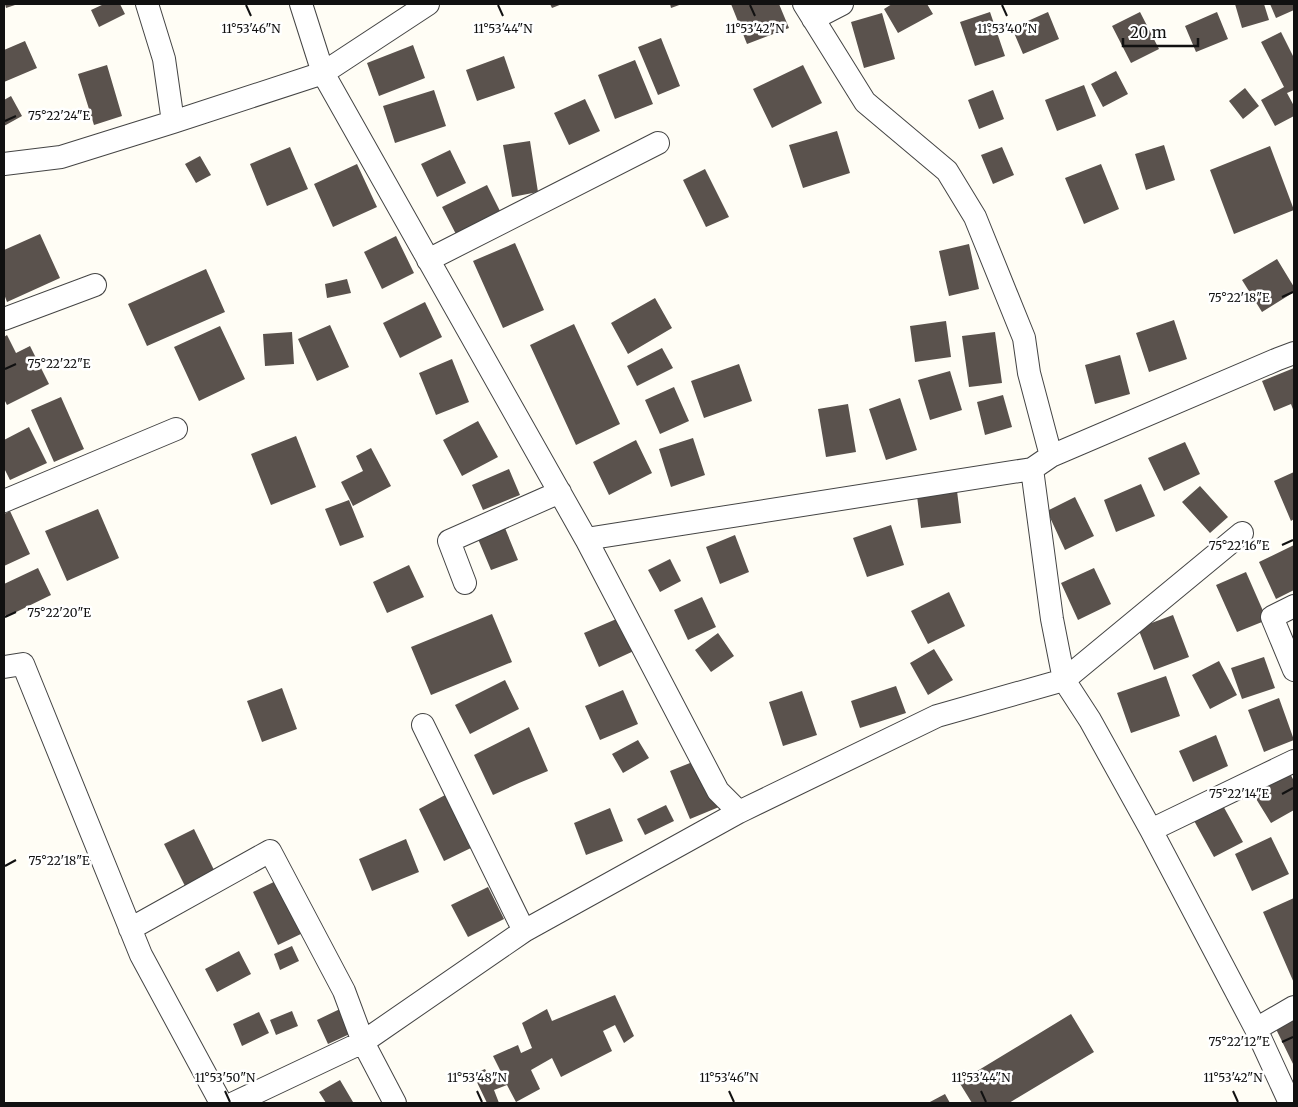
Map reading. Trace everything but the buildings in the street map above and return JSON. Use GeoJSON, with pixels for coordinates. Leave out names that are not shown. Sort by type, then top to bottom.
{"type":"FeatureCollection","features":[{"type":"Feature","properties":{"kind":"street"},"geometry":{"type":"LineString","coordinates":[[147,4],[164,59],[174,122]]}},
{"type":"Feature","properties":{"kind":"street"},"geometry":{"type":"LineString","coordinates":[[301,4],[323,73],[586,539],[718,791],[739,812]]}},
{"type":"Feature","properties":{"kind":"street"},"geometry":{"type":"LineString","coordinates":[[4,164],[61,157],[323,73],[428,4]]}},
{"type":"Feature","properties":{"kind":"street"},"geometry":{"type":"LineString","coordinates":[[842,4],[809,11],[865,102],[947,171],[975,217],[1024,338],[1029,373],[1050,456]]}},
{"type":"Feature","properties":{"kind":"street"},"geometry":{"type":"LineString","coordinates":[[428,260],[658,142]]}},
{"type":"Feature","properties":{"kind":"street"},"geometry":{"type":"LineString","coordinates":[[4,319],[94,285]]}},
{"type":"Feature","properties":{"kind":"street"},"geometry":{"type":"LineString","coordinates":[[586,539],[1032,469],[1050,456],[1278,358],[1294,353]]}},
{"type":"Feature","properties":{"kind":"street"},"geometry":{"type":"LineString","coordinates":[[4,501],[176,429]]}},
{"type":"Feature","properties":{"kind":"street"},"geometry":{"type":"LineString","coordinates":[[1032,469],[1052,619],[1064,680],[1090,720],[1151,830],[1256,1029],[1290,1103]]}},
{"type":"Feature","properties":{"kind":"street"},"geometry":{"type":"LineString","coordinates":[[465,583],[449,541],[560,492]]}},
{"type":"Feature","properties":{"kind":"street"},"geometry":{"type":"LineString","coordinates":[[234,1103],[363,1042],[524,931],[739,812],[937,716],[1064,680],[1242,533]]}},
{"type":"Feature","properties":{"kind":"street"},"geometry":{"type":"LineString","coordinates":[[1294,606],[1272,617],[1294,670]]}},
{"type":"Feature","properties":{"kind":"street"},"geometry":{"type":"LineString","coordinates":[[4,667],[23,664],[141,955],[221,1103]]}},
{"type":"Feature","properties":{"kind":"street"},"geometry":{"type":"LineString","coordinates":[[423,725],[524,931]]}},
{"type":"Feature","properties":{"kind":"street"},"geometry":{"type":"LineString","coordinates":[[1151,830],[1294,761]]}},
{"type":"Feature","properties":{"kind":"street"},"geometry":{"type":"LineString","coordinates":[[130,929],[270,851],[344,991],[363,1042],[395,1103]]}},
{"type":"Feature","properties":{"kind":"street"},"geometry":{"type":"LineString","coordinates":[[1256,1029],[1294,1007]]}}]}
